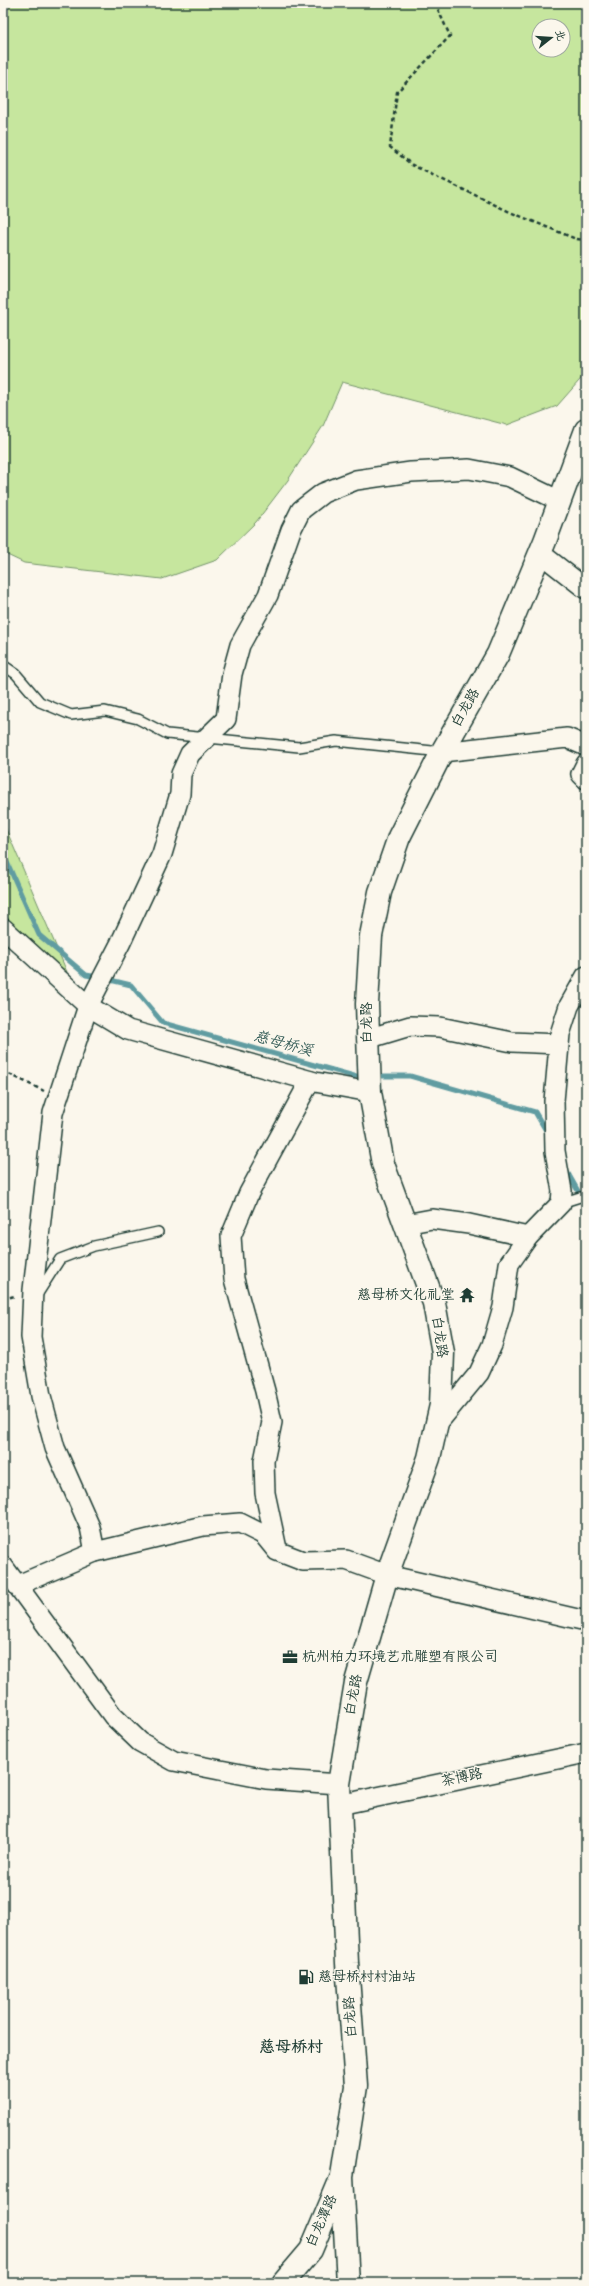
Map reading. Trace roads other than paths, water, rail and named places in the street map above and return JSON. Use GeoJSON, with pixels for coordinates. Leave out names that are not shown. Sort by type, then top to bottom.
{"type":"FeatureCollection","features":[{"type":"Feature","properties":{"kind":"street","name":"白龙路"},"geometry":{"type":"LineString","coordinates":[[348,2283],[342,2176],[356,2086],[339,1795],[356,1682],[387,1575],[429,1458],[437,1424],[441,1405],[443,1349],[434,1303],[383,1164],[370,1092],[367,1004],[371,936],[380,892],[399,838],[442,752],[498,654],[540,553],[586,430]]}},
{"type":"Feature","properties":{"kind":"street"},"geometry":{"type":"LineString","coordinates":[[95,1552],[90,1527],[56,1448],[41,1396],[31,1337],[33,1302],[53,1113],[88,1006],[120,944],[162,854],[180,794],[181,774],[187,760],[190,754],[226,719],[232,674],[240,645],[268,595],[291,530],[301,510],[323,493],[356,480],[411,472],[469,469],[510,476],[560,501]]}},
{"type":"Feature","properties":{"kind":"street"},"geometry":{"type":"LineString","coordinates":[[540,553],[586,589]]}},
{"type":"Feature","properties":{"kind":"street"},"geometry":{"type":"LineString","coordinates":[[442,752],[568,738],[586,744]]}},
{"type":"Feature","properties":{"kind":"street"},"geometry":{"type":"LineString","coordinates":[[586,764],[581,774],[586,779]]}},
{"type":"Feature","properties":{"kind":"street"},"geometry":{"type":"LineString","coordinates":[[3,928],[88,1006],[128,1030],[310,1081],[370,1092]]}},
{"type":"Feature","properties":{"kind":"street"},"geometry":{"type":"LineString","coordinates":[[437,1424],[479,1373],[492,1345],[503,1306],[509,1264],[528,1237],[561,1203],[562,1190],[555,1146],[554,1100],[560,1034],[569,1006],[586,976]]}},
{"type":"Feature","properties":{"kind":"street"},"geometry":{"type":"LineString","coordinates":[[367,1039],[410,1026],[440,1026],[512,1042],[559,1044]]}},
{"type":"Feature","properties":{"kind":"street"},"geometry":{"type":"LineString","coordinates":[[277,1551],[265,1493],[264,1461],[272,1422],[234,1278],[231,1236],[250,1193],[310,1081]]}},
{"type":"Feature","properties":{"kind":"street"},"geometry":{"type":"LineString","coordinates":[[405,1224],[432,1219],[469,1224],[528,1237]]}},
{"type":"Feature","properties":{"kind":"street"},"geometry":{"type":"LineString","coordinates":[[18,1585],[95,1552],[203,1526],[240,1523],[264,1535],[277,1551],[303,1561],[346,1560],[387,1575],[586,1621]]}},
{"type":"Feature","properties":{"kind":"street","name":"茶博路"},"geometry":{"type":"LineString","coordinates":[[3,1566],[113,1716],[140,1742],[174,1761],[339,1795],[586,1752]]}},
{"type":"Feature","properties":{"kind":"street","name":"白龙潭路"},"geometry":{"type":"LineString","coordinates":[[283,2283],[311,2250],[342,2176]]}},
{"type":"Feature","properties":{"kind":"lane"},"geometry":{"type":"LineString","coordinates":[[3,665],[16,674],[40,702],[71,716],[105,711],[138,719],[167,734],[299,747],[336,741],[442,752]]}},
{"type":"Feature","properties":{"kind":"lane"},"geometry":{"type":"LineString","coordinates":[[561,1203],[580,1197],[586,1198]]}},
{"type":"Feature","properties":{"kind":"lane"},"geometry":{"type":"LineString","coordinates":[[33,1302],[60,1259],[94,1246],[158,1232]]}},
{"type":"Feature","properties":{"kind":"waterway","name":"慈母桥溪"},"geometry":{"type":"LineString","coordinates":[[3,853],[39,935],[86,975],[98,977]]}},
{"type":"Feature","properties":{"kind":"waterway","name":"慈母桥溪"},"geometry":{"type":"LineString","coordinates":[[106,979],[131,985],[163,1023],[354,1076],[364,1076]]}},
{"type":"Feature","properties":{"kind":"waterway","name":"慈母桥溪"},"geometry":{"type":"LineString","coordinates":[[374,1076],[410,1076],[535,1112],[548,1134]]}},
{"type":"Feature","properties":{"kind":"waterway","name":"慈母桥溪"},"geometry":{"type":"LineString","coordinates":[[566,1170],[586,1205]]}},
{"type":"Feature","properties":{"kind":"place","name":"慈母桥文化礼堂"},"geometry":{"type":"Point","coordinates":[467,1295]}},
{"type":"Feature","properties":{"kind":"place","name":"杭州柏力环境艺术雕塑有限公司"},"geometry":{"type":"Point","coordinates":[290,1657]}},
{"type":"Feature","properties":{"kind":"place","name":"慈母桥村村油站"},"geometry":{"type":"Point","coordinates":[306,1977]}},
{"type":"Feature","properties":{"kind":"district","name":"慈母桥村"},"geometry":{"type":"Point","coordinates":[291,2048]}}]}
